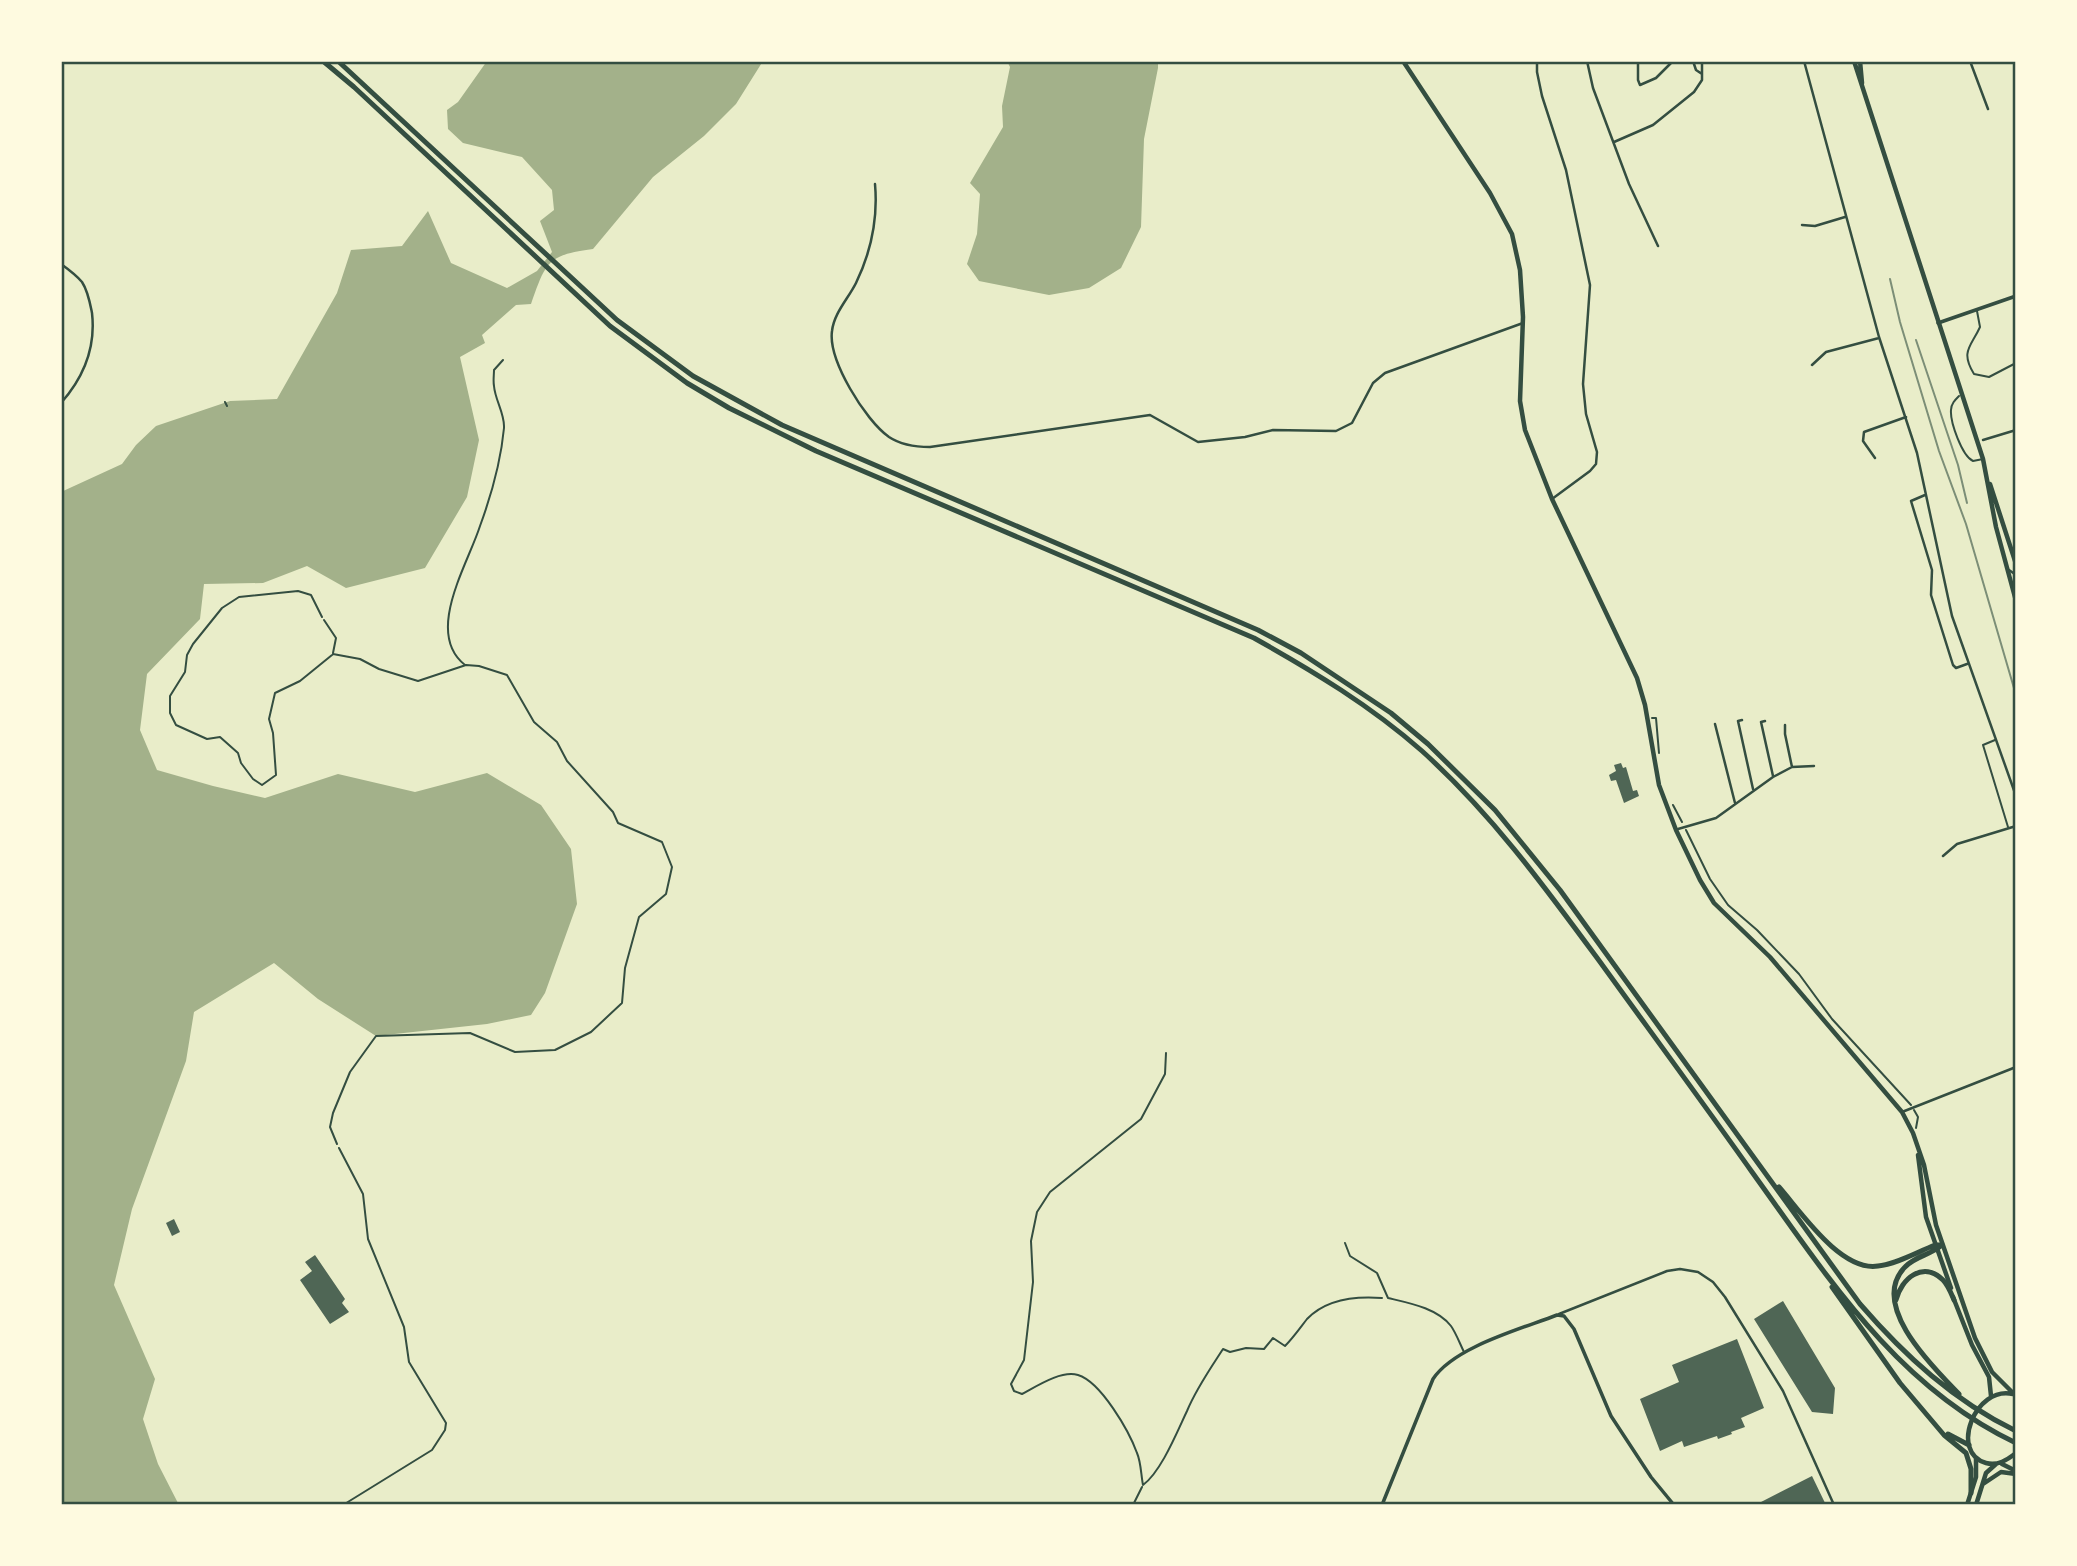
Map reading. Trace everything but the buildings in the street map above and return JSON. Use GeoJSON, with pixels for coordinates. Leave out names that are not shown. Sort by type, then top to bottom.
{"type":"FeatureCollection","features":[{"type":"Feature","properties":{"kind":"highway"},"geometry":{"type":"LineString","coordinates":[[323,61],[610,326],[687,383],[729,408],[816,451],[1254,638],[1296,661],[1385,720],[1462,789],[1523,859],[1818,1264],[1889,1351],[1917,1378],[1965,1414],[2016,1443]]}},
{"type":"Feature","properties":{"kind":"highway"},"geometry":{"type":"LineString","coordinates":[[338,61],[608,312],[693,376],[782,425],[1235,619],[1301,653],[1391,713],[1469,782],[1531,852],[1860,1304],[1884,1332],[1930,1376],[1969,1404],[2016,1431]]}},
{"type":"Feature","properties":{"kind":"highway"},"geometry":{"type":"LineString","coordinates":[[1758,1164],[1834,1248],[1858,1264],[1878,1267],[1938,1247]]}},
{"type":"Feature","properties":{"kind":"highway"},"geometry":{"type":"LineString","coordinates":[[1938,1247],[1910,1262],[1900,1272],[1893,1293],[1905,1329],[1923,1356],[1969,1404]]}},
{"type":"Feature","properties":{"kind":"highway"},"geometry":{"type":"LineString","coordinates":[[1818,1264],[1837,1296],[1900,1383],[1935,1424],[1966,1453],[1971,1469],[1971,1493]]}},
{"type":"Feature","properties":{"kind":"highway"},"geometry":{"type":"LineString","coordinates":[[1895,1303],[1905,1280],[1920,1272],[1941,1277],[1954,1300]]}},
{"type":"Feature","properties":{"kind":"highway"},"geometry":{"type":"LineString","coordinates":[[1935,1424],[1952,1437],[1969,1445]]}},
{"type":"Feature","properties":{"kind":"main road"},"geometry":{"type":"LineString","coordinates":[[1403,61],[1504,217],[1519,262],[1523,323],[1520,388],[1522,413],[1529,441],[1552,499],[1637,678],[1659,785],[1676,830],[1714,904],[1770,957],[1902,1112],[1913,1133],[1938,1247],[1954,1300],[1972,1345],[1989,1377],[1991,1396]]}},
{"type":"Feature","properties":{"kind":"main road"},"geometry":{"type":"LineString","coordinates":[[1858,62],[1862,87],[1983,459],[2016,601]]}},
{"type":"Feature","properties":{"kind":"main road"},"geometry":{"type":"LineString","coordinates":[[1984,466],[2016,564]]}},
{"type":"Feature","properties":{"kind":"main road"},"geometry":{"type":"LineString","coordinates":[[1938,1247],[1979,1350],[1992,1371],[2015,1395]]}},
{"type":"Feature","properties":{"kind":"main road"},"geometry":{"type":"LineString","coordinates":[[2015,1395],[2003,1393],[1991,1396],[1975,1412],[1968,1436],[1969,1445],[1976,1457],[2016,1473]]}},
{"type":"Feature","properties":{"kind":"main road"},"geometry":{"type":"LineString","coordinates":[[1976,1505],[1986,1473],[2016,1452]]}},
{"type":"Feature","properties":{"kind":"main road"},"geometry":{"type":"LineString","coordinates":[[1968,1505],[1976,1477],[1976,1457]]}},
{"type":"Feature","properties":{"kind":"main road"},"geometry":{"type":"LineString","coordinates":[[1983,1484],[2001,1472],[2016,1473]]}},
{"type":"Feature","properties":{"kind":"street"},"geometry":{"type":"LineString","coordinates":[[1537,61],[1542,96],[1564,160],[1590,285],[1583,384],[1586,414],[1597,452],[1596,464],[1590,471],[1552,499]]}},
{"type":"Feature","properties":{"kind":"street"},"geometry":{"type":"LineString","coordinates":[[1587,61],[1593,88],[1629,184],[1658,246]]}},
{"type":"Feature","properties":{"kind":"street"},"geometry":{"type":"LineString","coordinates":[[1638,61],[1640,85],[1656,78],[1673,61]]}},
{"type":"Feature","properties":{"kind":"street"},"geometry":{"type":"LineString","coordinates":[[1693,61],[1696,70],[1702,74]]}},
{"type":"Feature","properties":{"kind":"street"},"geometry":{"type":"LineString","coordinates":[[1970,61],[1988,109]]}},
{"type":"Feature","properties":{"kind":"street"},"geometry":{"type":"LineString","coordinates":[[1614,142],[1653,125],[1694,92],[1702,80],[1702,62]]}},
{"type":"Feature","properties":{"kind":"street"},"geometry":{"type":"LineString","coordinates":[[1804,62],[1879,337],[1906,417],[1926,495],[1947,598],[2016,796]]}},
{"type":"Feature","properties":{"kind":"street"},"geometry":{"type":"LineString","coordinates":[[875,184],[875,224],[855,284],[833,325],[833,349],[842,374],[872,420],[890,437],[910,446],[930,447],[1150,415],[1198,442],[1245,437],[1273,430],[1336,431],[1352,423],[1373,383],[1385,373],[1523,323]]}},
{"type":"Feature","properties":{"kind":"street"},"geometry":{"type":"LineString","coordinates":[[1802,225],[1815,226],[1845,218]]}},
{"type":"Feature","properties":{"kind":"street"},"geometry":{"type":"LineString","coordinates":[[61,264],[86,290],[93,330],[92,348],[84,371],[61,402]]}},
{"type":"Feature","properties":{"kind":"street"},"geometry":{"type":"LineString","coordinates":[[1938,323],[2016,296]]}},
{"type":"Feature","properties":{"kind":"street"},"geometry":{"type":"LineString","coordinates":[[1812,365],[1826,352],[1879,337]]}},
{"type":"Feature","properties":{"kind":"street"},"geometry":{"type":"LineString","coordinates":[[1875,458],[1863,441],[1864,432],[1906,417]]}},
{"type":"Feature","properties":{"kind":"street"},"geometry":{"type":"LineString","coordinates":[[1983,440],[2016,430]]}},
{"type":"Feature","properties":{"kind":"street"},"geometry":{"type":"LineString","coordinates":[[1926,495],[1911,501],[1932,570],[1931,595],[1953,665],[1956,668],[1968,664]]}},
{"type":"Feature","properties":{"kind":"street"},"geometry":{"type":"LineString","coordinates":[[2007,568],[2016,576],[2012,588]]}},
{"type":"Feature","properties":{"kind":"street"},"geometry":{"type":"LineString","coordinates":[[1742,720],[1738,722],[1753,790]]}},
{"type":"Feature","properties":{"kind":"street"},"geometry":{"type":"LineString","coordinates":[[1765,721],[1761,722],[1773,776]]}},
{"type":"Feature","properties":{"kind":"street"},"geometry":{"type":"LineString","coordinates":[[1716,724],[1736,804]]}},
{"type":"Feature","properties":{"kind":"street"},"geometry":{"type":"LineString","coordinates":[[1785,724],[1792,767]]}},
{"type":"Feature","properties":{"kind":"street"},"geometry":{"type":"LineString","coordinates":[[1676,830],[1716,818],[1773,776],[1792,767],[1814,766]]}},
{"type":"Feature","properties":{"kind":"street"},"geometry":{"type":"LineString","coordinates":[[1943,856],[1957,844],[2016,826]]}},
{"type":"Feature","properties":{"kind":"street"},"geometry":{"type":"LineString","coordinates":[[1902,1112],[2016,1067]]}},
{"type":"Feature","properties":{"kind":"street"},"geometry":{"type":"LineString","coordinates":[[1382,1505],[1433,1379],[1448,1361],[1464,1352],[1667,1271],[1684,1269],[1705,1277],[1725,1297],[1777,1380],[1834,1505]]}},
{"type":"Feature","properties":{"kind":"street"},"geometry":{"type":"LineString","coordinates":[[1557,1315],[1564,1316],[1574,1329],[1619,1430],[1674,1505]]}},
{"type":"Feature","properties":{"kind":"lane"},"geometry":{"type":"LineString","coordinates":[[1977,310],[1980,327],[1967,355],[1974,374],[1989,377],[2014,364]]}},
{"type":"Feature","properties":{"kind":"lane"},"geometry":{"type":"LineString","coordinates":[[1962,393],[1955,400],[1951,414],[1963,454],[1973,461],[1983,459]]}},
{"type":"Feature","properties":{"kind":"lane"},"geometry":{"type":"LineString","coordinates":[[1996,740],[1983,745],[2008,828]]}},
{"type":"Feature","properties":{"kind":"lane"},"geometry":{"type":"LineString","coordinates":[[339,1148],[363,1194],[368,1239],[404,1327],[409,1362],[446,1423],[446,1430],[432,1450],[343,1505]]}},
{"type":"Feature","properties":{"kind":"lane"},"geometry":{"type":"LineString","coordinates":[[1345,1243],[1350,1256],[1377,1273],[1388,1298],[1416,1304],[1444,1320],[1452,1327],[1464,1352]]}},
{"type":"Feature","properties":{"kind":"path"},"geometry":{"type":"LineString","coordinates":[[466,665],[456,657],[450,644],[449,622],[456,583],[480,527],[504,424],[494,386],[494,370],[503,360]]}},
{"type":"Feature","properties":{"kind":"path"},"geometry":{"type":"LineString","coordinates":[[225,402],[227,406]]}},
{"type":"Feature","properties":{"kind":"path"},"geometry":{"type":"LineString","coordinates":[[333,654],[336,638],[311,595],[298,591],[239,597],[227,604],[202,632],[187,655],[185,672],[170,696],[170,713],[176,725],[207,739],[220,737],[237,752],[241,763],[253,779],[262,785],[276,775],[273,733],[269,719],[275,693],[300,681],[333,654],[360,659],[379,669],[418,681],[466,665],[479,666],[507,675],[534,722],[556,742],[567,761],[613,811],[618,823],[662,842],[672,867],[666,894],[639,917],[625,968],[622,1003],[591,1032],[555,1050],[515,1052],[470,1033],[376,1036],[350,1072],[333,1113],[330,1127],[339,1148]]}},
{"type":"Feature","properties":{"kind":"path"},"geometry":{"type":"LineString","coordinates":[[1647,718],[1656,718],[1660,762]]}},
{"type":"Feature","properties":{"kind":"path"},"geometry":{"type":"LineString","coordinates":[[1670,800],[1710,879],[1728,905],[1757,930],[1798,974],[1832,1019],[1913,1107],[1918,1116],[1915,1128],[1918,1137]]}},
{"type":"Feature","properties":{"kind":"path"},"geometry":{"type":"LineString","coordinates":[[1143,1485],[1139,1455],[1097,1386],[1077,1374],[1060,1376],[1022,1394],[1014,1391],[1011,1384],[1024,1360],[1033,1282],[1031,1241],[1037,1213],[1050,1192],[1140,1119],[1165,1074],[1166,1053]]}},
{"type":"Feature","properties":{"kind":"path"},"geometry":{"type":"LineString","coordinates":[[1133,1505],[1143,1485],[1155,1474],[1190,1405],[1223,1349],[1230,1352],[1245,1348],[1264,1349],[1273,1338],[1285,1346],[1309,1318],[1327,1304],[1347,1299],[1388,1298]]}},
{"type":"Feature","properties":{"kind":"shaded area"},"geometry":{"type":"Polygon","coordinates":[[[487,61],[763,61],[736,104],[704,136],[653,177],[593,249],[566,254],[550,263],[531,304],[516,305],[482,335],[485,343],[460,357],[479,440],[467,497],[425,568],[346,588],[307,566],[263,583],[204,584],[200,619],[147,674],[140,730],[157,770],[265,798],[338,774],[415,792],[487,773],[541,805],[571,849],[577,904],[545,993],[531,1015],[487,1024],[376,1036],[318,999],[274,963],[194,1012],[186,1061],[132,1209],[114,1285],[155,1379],[143,1419],[158,1464],[179,1505],[61,1505],[61,492],[122,464],[136,445],[156,426],[230,401],[277,399],[337,293],[351,250],[402,246],[428,211],[451,263],[507,288],[537,271],[552,252],[540,221],[554,210],[552,190],[522,157],[463,143],[448,129],[447,110],[458,102],[487,61]]]}},
{"type":"Feature","properties":{"kind":"shaded area"},"geometry":{"type":"Polygon","coordinates":[[[1007,61],[1158,61],[1144,139],[1141,227],[1121,268],[1089,288],[1049,295],[979,281],[967,264],[977,234],[980,194],[970,183],[1003,127],[1002,106],[1010,67],[1007,61]]]}},
{"type":"Feature","properties":{"kind":"railway"},"geometry":{"type":"LineString","coordinates":[[1890,279],[1900,322],[1939,451],[1966,524],[2016,695]]}},
{"type":"Feature","properties":{"kind":"railway"},"geometry":{"type":"LineString","coordinates":[[1916,340],[1958,465],[1967,503]]}}]}
